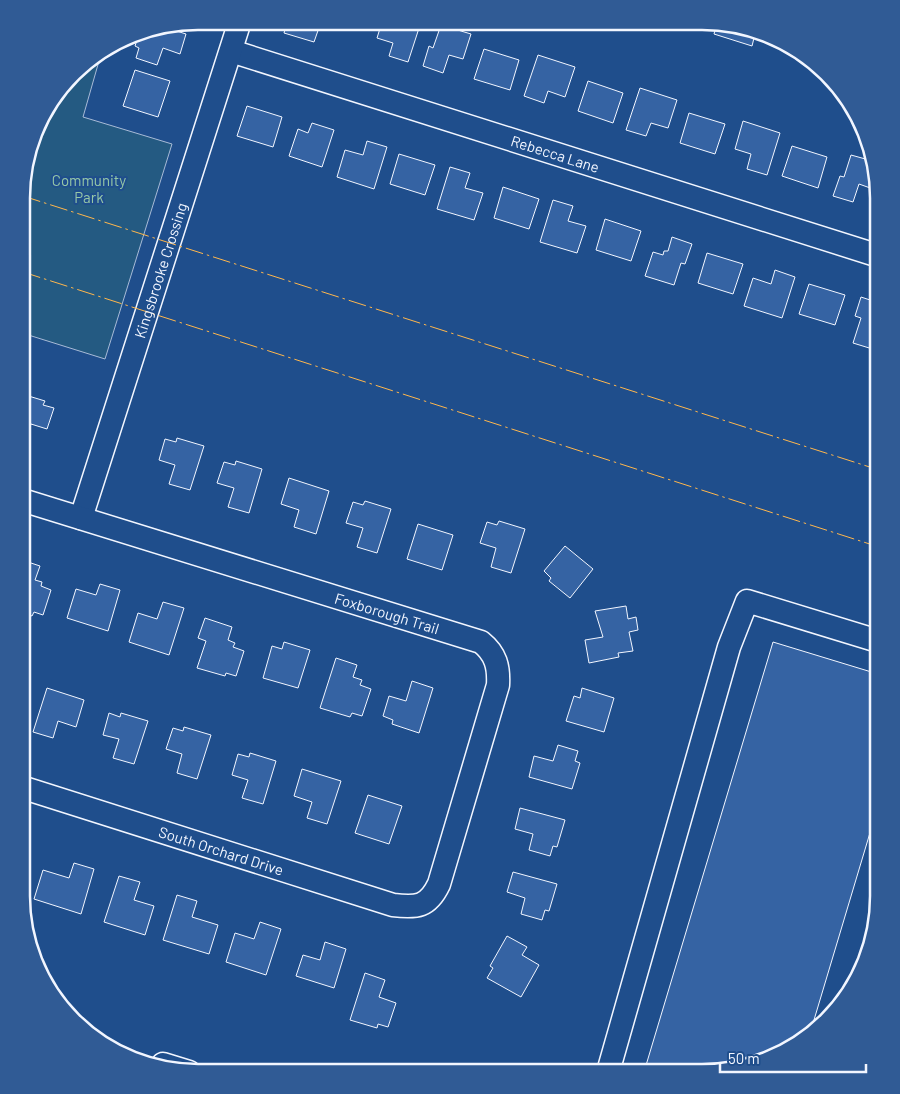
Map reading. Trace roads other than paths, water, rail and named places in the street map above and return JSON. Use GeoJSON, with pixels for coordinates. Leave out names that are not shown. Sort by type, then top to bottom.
{"type":"FeatureCollection","features":[{"type":"Feature","properties":{"kind":"street","name":"Kingsbrooke Crossing"},"geometry":{"type":"LineString","coordinates":[[81,518],[237,30]]}},
{"type":"Feature","properties":{"kind":"street","name":"Rebecca Lane"},"geometry":{"type":"LineString","coordinates":[[231,52],[870,253]]}},
{"type":"Feature","properties":{"kind":"street","name":"Foxborough Trail"},"geometry":{"type":"LineString","coordinates":[[30,502],[481,642],[489,649],[496,659],[499,671],[498,685],[439,884],[432,897],[422,904]]}},
{"type":"Feature","properties":{"kind":"street"},"geometry":{"type":"LineString","coordinates":[[610,1064],[729,646],[747,601],[870,639]]}},
{"type":"Feature","properties":{"kind":"street","name":"South Orchard Drive"},"geometry":{"type":"LineString","coordinates":[[30,790],[393,905],[409,907],[422,904]]}},
{"type":"Feature","properties":{"kind":"park label","name":"Community Park"},"geometry":{"type":"Point","coordinates":[89,188]}}]}
